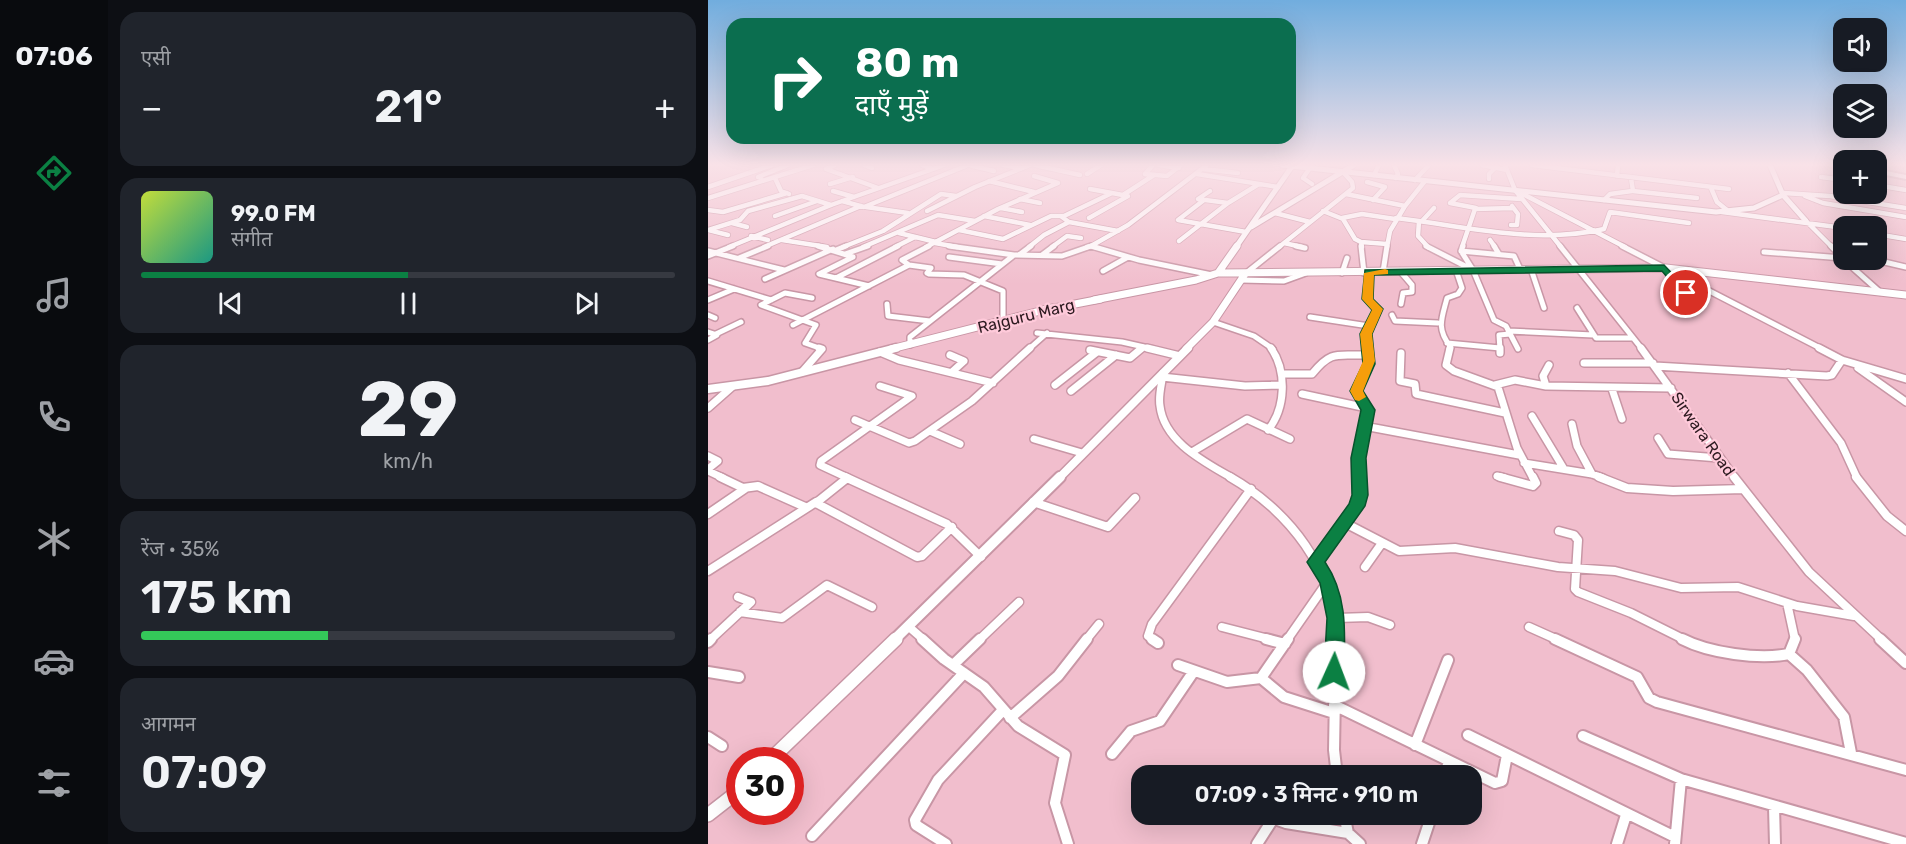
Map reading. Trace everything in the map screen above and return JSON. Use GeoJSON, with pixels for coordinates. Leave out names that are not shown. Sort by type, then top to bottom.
{"type":"FeatureCollection","features":[{"type":"Feature","properties":{"kind":"main road"},"geometry":{"type":"LineString","coordinates":[[1792,204],[1806,222]]}},
{"type":"Feature","properties":{"kind":"main road"},"geometry":{"type":"LineString","coordinates":[[1044,310],[1101,299]]}},
{"type":"Feature","properties":{"kind":"street"},"geometry":{"type":"LineString","coordinates":[[708,210],[723,212],[749,204]]}},
{"type":"Feature","properties":{"kind":"street"},"geometry":{"type":"LineString","coordinates":[[708,230],[746,216],[748,211],[773,204]]}},
{"type":"Feature","properties":{"kind":"street"},"geometry":{"type":"LineString","coordinates":[[775,216],[807,204]]}},
{"type":"Feature","properties":{"kind":"street"},"geometry":{"type":"LineString","coordinates":[[854,204],[908,213]]}},
{"type":"Feature","properties":{"kind":"street"},"geometry":{"type":"LineString","coordinates":[[739,258],[870,204]]}},
{"type":"Feature","properties":{"kind":"street"},"geometry":{"type":"LineString","coordinates":[[765,279],[835,249],[875,235],[923,204]]}},
{"type":"Feature","properties":{"kind":"street"},"geometry":{"type":"LineString","coordinates":[[927,211],[940,204]]}},
{"type":"Feature","properties":{"kind":"street"},"geometry":{"type":"LineString","coordinates":[[1003,321],[1004,291],[964,275],[927,274],[931,268],[909,265],[901,261],[1009,204]]}},
{"type":"Feature","properties":{"kind":"street"},"geometry":{"type":"LineString","coordinates":[[959,230],[1001,239],[1051,216],[1062,217],[1090,204]]}},
{"type":"Feature","properties":{"kind":"street"},"geometry":{"type":"LineString","coordinates":[[1099,204],[1110,207]]}},
{"type":"Feature","properties":{"kind":"street"},"geometry":{"type":"LineString","coordinates":[[1089,218],[1114,204]]}},
{"type":"Feature","properties":{"kind":"street"},"geometry":{"type":"LineString","coordinates":[[899,233],[985,253],[1070,255],[1118,231],[1155,204]]}},
{"type":"Feature","properties":{"kind":"street"},"geometry":{"type":"LineString","coordinates":[[1198,204],[1178,220],[1247,230],[1289,204]]}},
{"type":"Feature","properties":{"kind":"street"},"geometry":{"type":"LineString","coordinates":[[1179,241],[1226,204]]}},
{"type":"Feature","properties":{"kind":"street"},"geometry":{"type":"LineString","coordinates":[[1101,299],[1215,274],[1265,204]]}},
{"type":"Feature","properties":{"kind":"street"},"geometry":{"type":"LineString","coordinates":[[783,747],[981,556],[1162,375],[1213,322],[1243,277],[1333,204]]}},
{"type":"Feature","properties":{"kind":"street"},"geometry":{"type":"LineString","coordinates":[[1383,272],[1387,244],[1396,218],[1405,206],[1396,204]]}},
{"type":"Feature","properties":{"kind":"street"},"geometry":{"type":"LineString","coordinates":[[1457,204],[1476,208],[1513,208]]}},
{"type":"Feature","properties":{"kind":"street","name":"Sirwara Road"},"geometry":{"type":"LineString","coordinates":[[1524,204],[1654,365],[1719,458],[1809,572],[1906,663]]}},
{"type":"Feature","properties":{"kind":"street"},"geometry":{"type":"LineString","coordinates":[[1535,204],[1595,232],[1842,360],[1906,379]]}},
{"type":"Feature","properties":{"kind":"street"},"geometry":{"type":"LineString","coordinates":[[1645,204],[1833,226]]}},
{"type":"Feature","properties":{"kind":"street"},"geometry":{"type":"LineString","coordinates":[[1720,204],[1727,210]]}},
{"type":"Feature","properties":{"kind":"street"},"geometry":{"type":"LineString","coordinates":[[1716,212],[1754,208],[1762,204]]}},
{"type":"Feature","properties":{"kind":"street"},"geometry":{"type":"LineString","coordinates":[[1828,204],[1906,217]]}},
{"type":"Feature","properties":{"kind":"street"},"geometry":{"type":"LineString","coordinates":[[1883,204],[1906,208]]}},
{"type":"Feature","properties":{"kind":"street"},"geometry":{"type":"LineString","coordinates":[[708,256],[751,236],[831,205]]}},
{"type":"Feature","properties":{"kind":"street"},"geometry":{"type":"LineString","coordinates":[[1001,208],[1022,212]]}},
{"type":"Feature","properties":{"kind":"street"},"geometry":{"type":"LineString","coordinates":[[1434,208],[1421,221],[1418,237],[1424,245],[1473,270]]}},
{"type":"Feature","properties":{"kind":"street"},"geometry":{"type":"LineString","coordinates":[[1476,208],[1461,251],[1473,270],[1494,320],[1504,324],[1518,350]]}},
{"type":"Feature","properties":{"kind":"street"},"geometry":{"type":"LineString","coordinates":[[1511,225],[1517,225],[1518,214],[1513,208]]}},
{"type":"Feature","properties":{"kind":"street"},"geometry":{"type":"LineString","coordinates":[[1323,212],[1342,218],[1362,214],[1549,236],[1595,232],[1606,227],[1606,218],[1610,212],[1689,223]]}},
{"type":"Feature","properties":{"kind":"street"},"geometry":{"type":"LineString","coordinates":[[1275,213],[1310,222]]}},
{"type":"Feature","properties":{"kind":"street"},"geometry":{"type":"LineString","coordinates":[[845,254],[939,215],[975,221]]}},
{"type":"Feature","properties":{"kind":"street"},"geometry":{"type":"LineString","coordinates":[[984,216],[1030,225]]}},
{"type":"Feature","properties":{"kind":"street"},"geometry":{"type":"LineString","coordinates":[[1062,217],[1069,222],[1118,231]]}},
{"type":"Feature","properties":{"kind":"street"},"geometry":{"type":"LineString","coordinates":[[1342,218],[1355,239],[1361,242],[1387,244]]}},
{"type":"Feature","properties":{"kind":"street"},"geometry":{"type":"LineString","coordinates":[[732,222],[747,227]]}},
{"type":"Feature","properties":{"kind":"street"},"geometry":{"type":"LineString","coordinates":[[910,345],[910,337],[1002,264],[1044,235],[1069,222]]}},
{"type":"Feature","properties":{"kind":"street"},"geometry":{"type":"LineString","coordinates":[[1806,222],[1833,248]]}},
{"type":"Feature","properties":{"kind":"street"},"geometry":{"type":"LineString","coordinates":[[708,224],[718,225]]}},
{"type":"Feature","properties":{"kind":"street"},"geometry":{"type":"LineString","coordinates":[[708,230],[728,235]]}},
{"type":"Feature","properties":{"kind":"street"},"geometry":{"type":"LineString","coordinates":[[751,236],[768,240]]}},
{"type":"Feature","properties":{"kind":"street"},"geometry":{"type":"LineString","coordinates":[[1042,255],[1066,236],[1081,238]]}},
{"type":"Feature","properties":{"kind":"street"},"geometry":{"type":"LineString","coordinates":[[1887,236],[1906,239]]}},
{"type":"Feature","properties":{"kind":"street"},"geometry":{"type":"LineString","coordinates":[[836,278],[915,237]]}},
{"type":"Feature","properties":{"kind":"street"},"geometry":{"type":"LineString","coordinates":[[782,240],[835,249],[853,258],[819,274],[869,286]]}},
{"type":"Feature","properties":{"kind":"street"},"geometry":{"type":"LineString","coordinates":[[1490,240],[1499,254]]}},
{"type":"Feature","properties":{"kind":"street"},"geometry":{"type":"LineString","coordinates":[[1316,562],[1357,506],[1360,495],[1358,458],[1367,408],[1357,393],[1368,366],[1365,341],[1377,309],[1367,299],[1361,242]]}},
{"type":"Feature","properties":{"kind":"street"},"geometry":{"type":"LineString","coordinates":[[1284,243],[1305,248]]}},
{"type":"Feature","properties":{"kind":"street"},"geometry":{"type":"LineString","coordinates":[[1091,246],[1128,257],[1215,274],[1243,277],[1306,273],[1665,268],[1906,295]]}},
{"type":"Feature","properties":{"kind":"street"},"geometry":{"type":"LineString","coordinates":[[708,251],[784,270]]}},
{"type":"Feature","properties":{"kind":"street"},"geometry":{"type":"LineString","coordinates":[[1461,251],[1514,256],[1520,269]]}},
{"type":"Feature","properties":{"kind":"street"},"geometry":{"type":"LineString","coordinates":[[1764,252],[1833,258]]}},
{"type":"Feature","properties":{"kind":"street"},"geometry":{"type":"LineString","coordinates":[[949,257],[1002,264]]}},
{"type":"Feature","properties":{"kind":"street"},"geometry":{"type":"LineString","coordinates":[[1103,271],[1128,257]]}},
{"type":"Feature","properties":{"kind":"street"},"geometry":{"type":"LineString","coordinates":[[1342,273],[1347,258]]}},
{"type":"Feature","properties":{"kind":"street"},"geometry":{"type":"LineString","coordinates":[[1887,263],[1906,267]]}},
{"type":"Feature","properties":{"kind":"street"},"geometry":{"type":"LineString","coordinates":[[793,325],[909,265]]}},
{"type":"Feature","properties":{"kind":"street"},"geometry":{"type":"LineString","coordinates":[[1665,268],[1696,305]]}},
{"type":"Feature","properties":{"kind":"street"},"geometry":{"type":"LineString","coordinates":[[1531,269],[1544,308]]}},
{"type":"Feature","properties":{"kind":"street"},"geometry":{"type":"LineString","coordinates":[[1456,270],[1462,286],[1458,294],[1447,298],[1446,308],[1438,323],[1442,337],[1450,349],[1446,360],[1448,368],[1496,385],[1515,380],[1546,386],[1612,389],[1671,388]]}},
{"type":"Feature","properties":{"kind":"street"},"geometry":{"type":"LineString","coordinates":[[1856,270],[1880,292]]}},
{"type":"Feature","properties":{"kind":"street"},"geometry":{"type":"LineString","coordinates":[[1400,272],[1412,285],[1412,292],[1403,293],[1401,304]]}},
{"type":"Feature","properties":{"kind":"street"},"geometry":{"type":"LineString","coordinates":[[708,281],[771,300]]}},
{"type":"Feature","properties":{"kind":"street"},"geometry":{"type":"LineString","coordinates":[[1462,286],[1479,286]]}},
{"type":"Feature","properties":{"kind":"street"},"geometry":{"type":"LineString","coordinates":[[708,299],[734,289]]}},
{"type":"Feature","properties":{"kind":"street"},"geometry":{"type":"LineString","coordinates":[[802,372],[822,349],[806,343],[816,326],[805,319],[760,306],[785,293],[812,298]]}},
{"type":"Feature","properties":{"kind":"street"},"geometry":{"type":"LineString","coordinates":[[887,304],[888,316],[930,321]]}},
{"type":"Feature","properties":{"kind":"street"},"geometry":{"type":"LineString","coordinates":[[1577,308],[1593,335]]}},
{"type":"Feature","properties":{"kind":"street","name":"Rajguru Marg"},"geometry":{"type":"LineString","coordinates":[[708,389],[802,372],[1044,310]]}},
{"type":"Feature","properties":{"kind":"street"},"geometry":{"type":"LineString","coordinates":[[1392,315],[1395,321],[1438,323]]}},
{"type":"Feature","properties":{"kind":"street"},"geometry":{"type":"LineString","coordinates":[[1310,317],[1369,326]]}},
{"type":"Feature","properties":{"kind":"street"},"geometry":{"type":"LineString","coordinates":[[708,340],[741,322]]}},
{"type":"Feature","properties":{"kind":"street"},"geometry":{"type":"LineString","coordinates":[[1213,322],[1271,346],[1280,358],[1283,374],[1280,411],[1268,430]]}},
{"type":"Feature","properties":{"kind":"street"},"geometry":{"type":"LineString","coordinates":[[708,332],[716,334]]}},
{"type":"Feature","properties":{"kind":"street"},"geometry":{"type":"LineString","coordinates":[[1037,333],[1143,346],[1180,356]]}},
{"type":"Feature","properties":{"kind":"street"},"geometry":{"type":"LineString","coordinates":[[855,420],[909,442],[930,431],[993,383],[1047,333]]}},
{"type":"Feature","properties":{"kind":"street"},"geometry":{"type":"LineString","coordinates":[[1447,343],[1500,351],[1499,335],[1509,333],[1633,338]]}},
{"type":"Feature","properties":{"kind":"street"},"geometry":{"type":"LineString","coordinates":[[1055,385],[1094,351],[1132,358],[1143,346]]}},
{"type":"Feature","properties":{"kind":"street"},"geometry":{"type":"LineString","coordinates":[[880,352],[895,359],[993,383]]}},
{"type":"Feature","properties":{"kind":"street"},"geometry":{"type":"LineString","coordinates":[[1401,354],[1400,381],[1415,384],[1416,394],[1505,412]]}},
{"type":"Feature","properties":{"kind":"street"},"geometry":{"type":"LineString","coordinates":[[950,355],[964,361],[952,372]]}},
{"type":"Feature","properties":{"kind":"street"},"geometry":{"type":"LineString","coordinates":[[1071,391],[1116,355]]}},
{"type":"Feature","properties":{"kind":"street"},"geometry":{"type":"LineString","coordinates":[[1283,374],[1312,374],[1324,358],[1330,356],[1368,355]]}},
{"type":"Feature","properties":{"kind":"street"},"geometry":{"type":"LineString","coordinates":[[1584,363],[1832,375],[1842,360]]}},
{"type":"Feature","properties":{"kind":"street"},"geometry":{"type":"LineString","coordinates":[[1853,364],[1906,402]]}},
{"type":"Feature","properties":{"kind":"street"},"geometry":{"type":"LineString","coordinates":[[1546,386],[1543,376],[1549,365]]}},
{"type":"Feature","properties":{"kind":"street"},"geometry":{"type":"LineString","coordinates":[[1788,374],[1841,443],[1844,456],[1880,508],[1894,524],[1906,531]]}},
{"type":"Feature","properties":{"kind":"street"},"geometry":{"type":"LineString","coordinates":[[1162,375],[1245,386],[1282,385]]}},
{"type":"Feature","properties":{"kind":"street"},"geometry":{"type":"LineString","coordinates":[[1162,375],[1160,406],[1166,424],[1192,452],[1251,489],[1275,508],[1328,581],[1336,618],[1332,746],[1335,765]]}},
{"type":"Feature","properties":{"kind":"street"},"geometry":{"type":"LineString","coordinates":[[1496,385],[1519,454],[1535,485],[1497,476]]}},
{"type":"Feature","properties":{"kind":"street"},"geometry":{"type":"LineString","coordinates":[[708,408],[734,386]]}},
{"type":"Feature","properties":{"kind":"street"},"geometry":{"type":"LineString","coordinates":[[880,386],[912,396],[819,463],[846,479],[952,527],[981,556]]}},
{"type":"Feature","properties":{"kind":"street"},"geometry":{"type":"LineString","coordinates":[[1612,389],[1622,419]]}},
{"type":"Feature","properties":{"kind":"street"},"geometry":{"type":"LineString","coordinates":[[1302,394],[1367,408]]}},
{"type":"Feature","properties":{"kind":"street"},"geometry":{"type":"LineString","coordinates":[[1532,416],[1563,469]]}},
{"type":"Feature","properties":{"kind":"street"},"geometry":{"type":"LineString","coordinates":[[1192,452],[1244,419],[1290,439]]}},
{"type":"Feature","properties":{"kind":"street"},"geometry":{"type":"LineString","coordinates":[[1572,424],[1577,446],[1592,474]]}},
{"type":"Feature","properties":{"kind":"street"},"geometry":{"type":"LineString","coordinates":[[1364,426],[1406,430],[1459,444],[1519,454]]}},
{"type":"Feature","properties":{"kind":"street"},"geometry":{"type":"LineString","coordinates":[[930,431],[960,444]]}},
{"type":"Feature","properties":{"kind":"street"},"geometry":{"type":"LineString","coordinates":[[1658,438],[1668,454],[1719,458]]}},
{"type":"Feature","properties":{"kind":"street"},"geometry":{"type":"LineString","coordinates":[[1034,439],[1082,453]]}},
{"type":"Feature","properties":{"kind":"street"},"geometry":{"type":"LineString","coordinates":[[708,456],[718,461],[708,470],[746,488]]}},
{"type":"Feature","properties":{"kind":"street"},"geometry":{"type":"LineString","coordinates":[[1524,463],[1592,474],[1627,488],[1743,489]]}},
{"type":"Feature","properties":{"kind":"street"},"geometry":{"type":"LineString","coordinates":[[708,571],[816,502],[846,479]]}},
{"type":"Feature","properties":{"kind":"street"},"geometry":{"type":"LineString","coordinates":[[708,514],[746,488],[758,486],[805,507]]}},
{"type":"Feature","properties":{"kind":"street"},"geometry":{"type":"LineString","coordinates":[[1158,643],[1148,636],[1152,624],[1251,489]]}},
{"type":"Feature","properties":{"kind":"street"},"geometry":{"type":"LineString","coordinates":[[1033,502],[1108,527],[1135,498]]}},
{"type":"Feature","properties":{"kind":"street"},"geometry":{"type":"LineString","coordinates":[[816,502],[916,557],[922,556],[952,527]]}},
{"type":"Feature","properties":{"kind":"street"},"geometry":{"type":"LineString","coordinates":[[1345,523],[1399,551],[1455,548],[1576,568],[1615,571],[1681,588],[1746,589],[1787,603],[1854,616]]}},
{"type":"Feature","properties":{"kind":"street"},"geometry":{"type":"LineString","coordinates":[[1559,531],[1574,535],[1578,540],[1576,568],[1578,592],[1630,613],[1686,641],[1741,656],[1789,654]]}},
{"type":"Feature","properties":{"kind":"street"},"geometry":{"type":"LineString","coordinates":[[1365,567],[1382,543]]}},
{"type":"Feature","properties":{"kind":"street"},"geometry":{"type":"LineString","coordinates":[[1261,678],[1328,581]]}},
{"type":"Feature","properties":{"kind":"street"},"geometry":{"type":"LineString","coordinates":[[740,612],[782,618],[827,585],[872,607]]}},
{"type":"Feature","properties":{"kind":"street"},"geometry":{"type":"LineString","coordinates":[[708,642],[751,600],[738,597]]}},
{"type":"Feature","properties":{"kind":"street"},"geometry":{"type":"LineString","coordinates":[[953,666],[1019,602]]}},
{"type":"Feature","properties":{"kind":"street"},"geometry":{"type":"LineString","coordinates":[[1787,603],[1795,641],[1789,654]]}},
{"type":"Feature","properties":{"kind":"street"},"geometry":{"type":"LineString","coordinates":[[1336,618],[1368,617],[1390,625]]}},
{"type":"Feature","properties":{"kind":"street"},"geometry":{"type":"LineString","coordinates":[[946,844],[916,825],[915,820],[938,780],[1006,714],[1058,676],[1100,624]]}},
{"type":"Feature","properties":{"kind":"street"},"geometry":{"type":"LineString","coordinates":[[908,626],[953,666],[984,687],[1018,726],[1065,754],[1055,803],[1064,843]]}},
{"type":"Feature","properties":{"kind":"street"},"geometry":{"type":"LineString","coordinates":[[1222,627],[1286,644]]}},
{"type":"Feature","properties":{"kind":"street"},"geometry":{"type":"LineString","coordinates":[[1529,627],[1637,677],[1649,698],[1657,702],[1851,753],[1906,770]]}},
{"type":"Feature","properties":{"kind":"street"},"geometry":{"type":"LineString","coordinates":[[1789,654],[1807,670],[1844,717],[1851,753]]}},
{"type":"Feature","properties":{"kind":"street"},"geometry":{"type":"LineString","coordinates":[[1415,745],[1448,660]]}},
{"type":"Feature","properties":{"kind":"street"},"geometry":{"type":"LineString","coordinates":[[1178,665],[1227,682],[1261,678],[1284,697],[1334,709],[1499,783],[1507,755]]}},
{"type":"Feature","properties":{"kind":"street"},"geometry":{"type":"LineString","coordinates":[[1112,753],[1131,731],[1160,721],[1194,671]]}},
{"type":"Feature","properties":{"kind":"street"},"geometry":{"type":"LineString","coordinates":[[708,672],[739,677]]}},
{"type":"Feature","properties":{"kind":"street"},"geometry":{"type":"LineString","coordinates":[[812,836],[964,673]]}},
{"type":"Feature","properties":{"kind":"street"},"geometry":{"type":"LineString","coordinates":[[1468,735],[1675,841],[1682,779]]}},
{"type":"Feature","properties":{"kind":"street"},"geometry":{"type":"LineString","coordinates":[[1583,736],[1682,779],[1906,843]]}},
{"type":"Feature","properties":{"kind":"street"},"geometry":{"type":"LineString","coordinates":[[708,737],[722,746]]}},
{"type":"Feature","properties":{"kind":"street"},"geometry":{"type":"LineString","coordinates":[[708,815],[726,801]]}},
{"type":"Feature","properties":{"kind":"street"},"geometry":{"type":"LineString","coordinates":[[1774,807],[1775,844]]}},
{"type":"Feature","properties":{"kind":"street"},"geometry":{"type":"LineString","coordinates":[[1617,844],[1626,815]]}},
{"type":"Feature","properties":{"kind":"street"},"geometry":{"type":"LineString","coordinates":[[1257,844],[1264,825]]}},
{"type":"Feature","properties":{"kind":"street"},"geometry":{"type":"LineString","coordinates":[[1308,825],[1348,833],[1360,844]]}},
{"type":"Feature","properties":{"kind":"street"},"geometry":{"type":"LineString","coordinates":[[1346,825],[1348,833]]}},
{"type":"Feature","properties":{"kind":"street"},"geometry":{"type":"LineString","coordinates":[[1422,844],[1428,825]]}},
{"type":"Feature","properties":{"kind":"slow traffic"},"geometry":{"type":"LineString","coordinates":[[1359,397],[1357,391],[1369,361],[1366,334],[1377,311],[1377,307],[1367,299],[1370,287],[1369,273],[1385,272]]}},
{"type":"Feature","properties":{"kind":"route"},"geometry":{"type":"LineString","coordinates":[[1334,672],[1336,618],[1328,581],[1316,562],[1357,506],[1360,495],[1358,458],[1368,410],[1357,391],[1369,364],[1366,334],[1377,311],[1377,307],[1367,299],[1370,287],[1369,273],[1664,268],[1686,293]]}}]}
